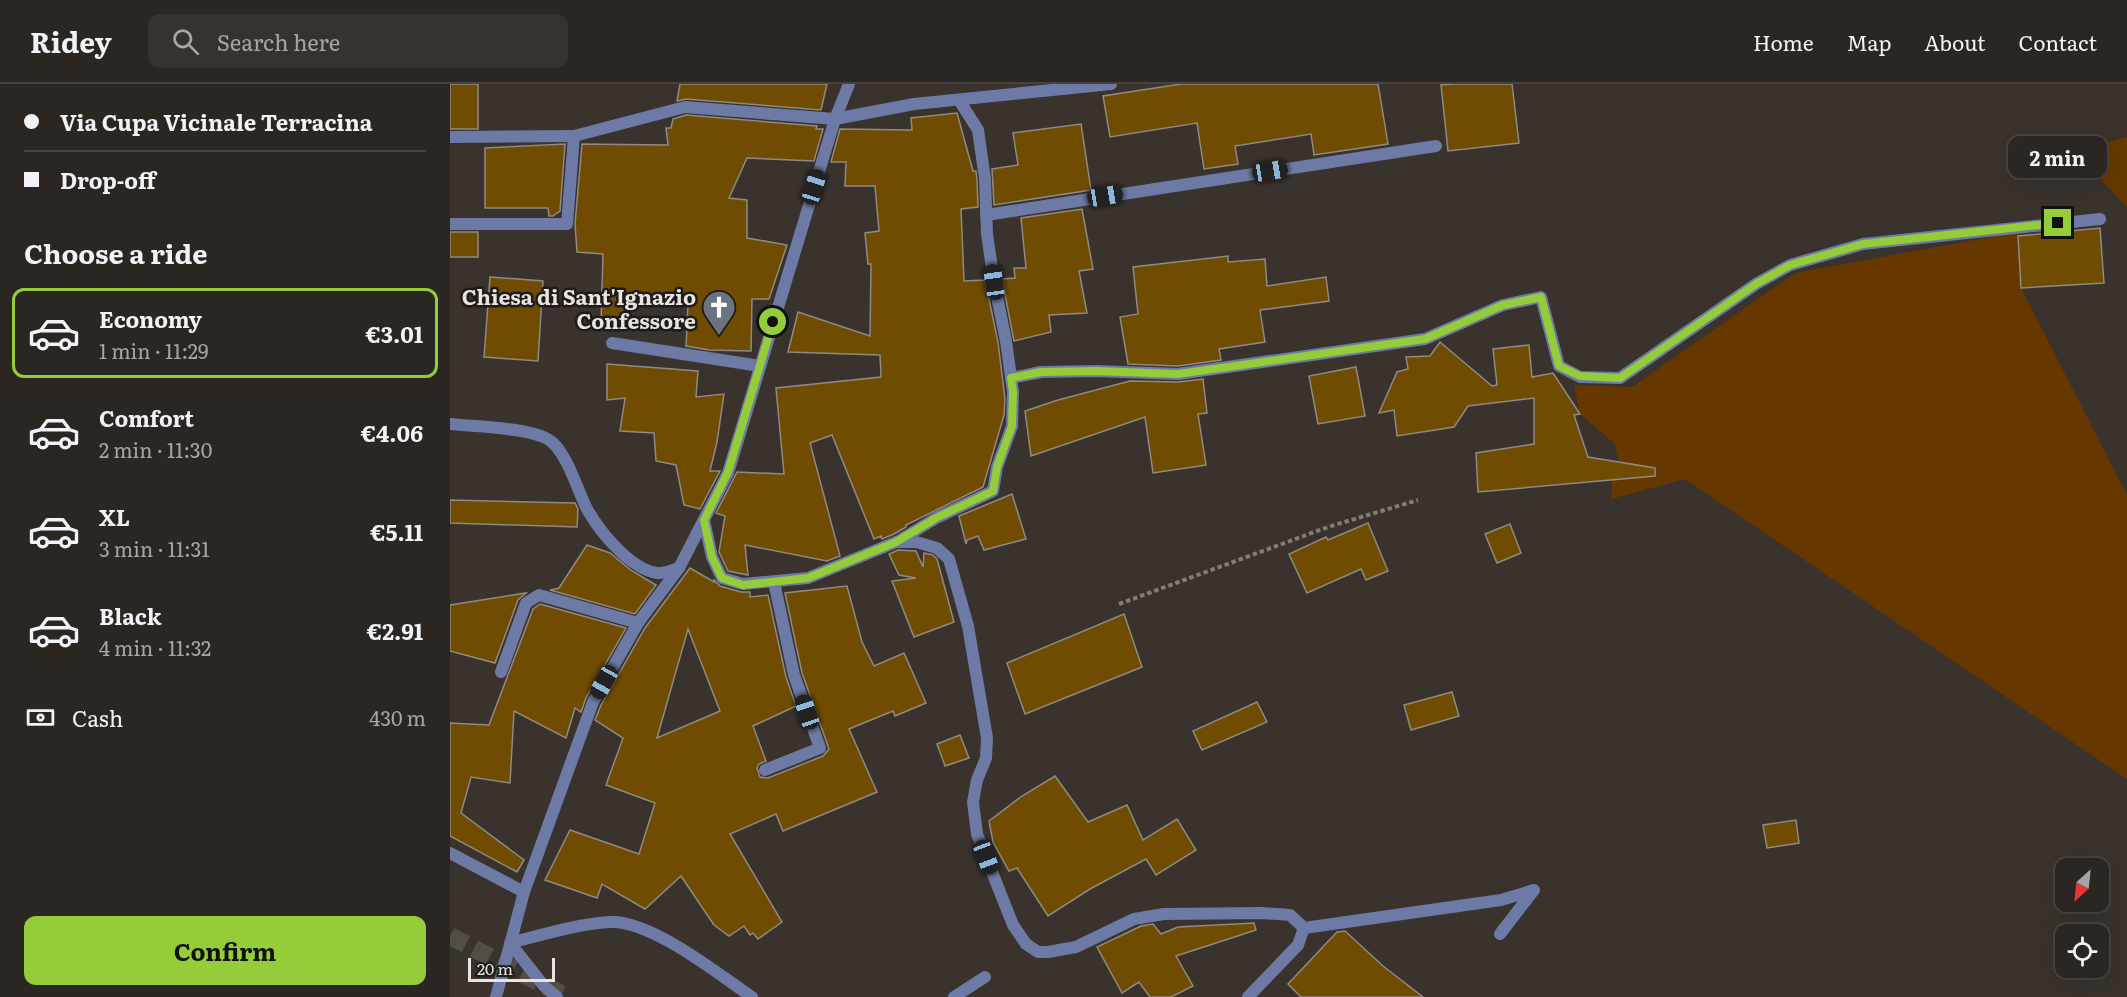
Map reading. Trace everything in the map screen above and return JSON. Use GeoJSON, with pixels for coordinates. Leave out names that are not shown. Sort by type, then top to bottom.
{"type":"FeatureCollection","features":[{"type":"Feature","properties":{"kind":"street"},"geometry":{"type":"LineString","coordinates":[[496,997],[524,892],[593,702],[638,623],[679,568],[728,472],[835,119],[849,84]]}},
{"type":"Feature","properties":{"kind":"street"},"geometry":{"type":"LineString","coordinates":[[450,137],[574,136],[685,107],[835,119],[914,104],[1111,84]]}},
{"type":"Feature","properties":{"kind":"street"},"geometry":{"type":"LineString","coordinates":[[704,520],[712,557],[722,578],[743,585],[774,582],[808,578],[896,542],[936,518],[993,491],[997,467],[1012,426],[1013,392],[994,282],[986,214],[985,179],[978,130],[959,100]]}},
{"type":"Feature","properties":{"kind":"street"},"geometry":{"type":"LineString","coordinates":[[450,224],[567,224],[574,136]]}},
{"type":"Feature","properties":{"kind":"street"},"geometry":{"type":"LineString","coordinates":[[986,214],[1436,146]]}},
{"type":"Feature","properties":{"kind":"street"},"geometry":{"type":"LineString","coordinates":[[1011,378],[1041,372],[1096,371],[1178,374],[1425,339],[1503,305],[1541,297],[1559,366],[1580,376],[1620,378],[1756,284],[1790,265],[1863,244],[2100,219]]}},
{"type":"Feature","properties":{"kind":"street"},"geometry":{"type":"LineString","coordinates":[[612,343],[760,366]]}},
{"type":"Feature","properties":{"kind":"street"},"geometry":{"type":"LineString","coordinates":[[450,424],[526,431],[553,443],[571,471],[588,510],[615,547],[640,568],[659,573],[679,568]]}},
{"type":"Feature","properties":{"kind":"street"},"geometry":{"type":"LineString","coordinates":[[896,542],[916,542],[937,548],[949,559],[968,626],[987,738],[986,758],[977,780],[973,802],[977,834],[1013,925],[1026,944],[1038,952],[1076,947],[1134,919],[1164,914],[1290,915],[1304,928]]}},
{"type":"Feature","properties":{"kind":"street"},"geometry":{"type":"LineString","coordinates":[[765,770],[820,748],[794,675],[774,582]]}},
{"type":"Feature","properties":{"kind":"street"},"geometry":{"type":"LineString","coordinates":[[501,672],[526,603],[539,595],[638,623]]}},
{"type":"Feature","properties":{"kind":"street"},"geometry":{"type":"LineString","coordinates":[[450,853],[524,892]]}},
{"type":"Feature","properties":{"kind":"street"},"geometry":{"type":"LineString","coordinates":[[1304,928],[1501,900],[1534,890],[1500,934]]}},
{"type":"Feature","properties":{"kind":"street"},"geometry":{"type":"LineString","coordinates":[[510,943],[611,922],[645,928],[752,997]]}},
{"type":"Feature","properties":{"kind":"street"},"geometry":{"type":"LineString","coordinates":[[1248,997],[1298,945],[1304,928]]}},
{"type":"Feature","properties":{"kind":"street"},"geometry":{"type":"LineString","coordinates":[[510,943],[544,986],[557,997]]}},
{"type":"Feature","properties":{"kind":"street"},"geometry":{"type":"LineString","coordinates":[[954,997],[985,977]]}},
{"type":"Feature","properties":{"kind":"path"},"geometry":{"type":"LineString","coordinates":[[1119,604],[1328,527],[1419,500]]}},
{"type":"Feature","properties":{"kind":"shaded area"},"geometry":{"type":"Polygon","coordinates":[[[2127,137],[2127,207],[2102,181],[2094,145],[2127,137]]]}},
{"type":"Feature","properties":{"kind":"shaded area"},"geometry":{"type":"Polygon","coordinates":[[[2018,232],[2021,288],[2127,495],[2127,779],[1685,479],[1611,499],[1612,480],[1619,462],[1615,444],[1580,414],[1574,385],[1632,387],[1795,273],[2018,232]]]}},
{"type":"Feature","properties":{"kind":"building"},"geometry":{"type":"Polygon","coordinates":[[[450,84],[478,84],[478,129],[450,129],[450,84]]]}},
{"type":"Feature","properties":{"kind":"building"},"geometry":{"type":"Polygon","coordinates":[[[680,84],[827,84],[821,110],[686,99],[677,101],[680,84]]]}},
{"type":"Feature","properties":{"kind":"building"},"geometry":{"type":"Polygon","coordinates":[[[1181,84],[1378,84],[1388,144],[1314,155],[1311,134],[1235,146],[1238,164],[1204,169],[1197,123],[1110,137],[1103,96],[1181,84]]]}},
{"type":"Feature","properties":{"kind":"building"},"geometry":{"type":"Polygon","coordinates":[[[1512,84],[1519,143],[1448,151],[1441,85],[1512,84]]]}},
{"type":"Feature","properties":{"kind":"building"},"geometry":{"type":"Polygon","coordinates":[[[957,113],[977,180],[978,207],[961,209],[964,281],[985,280],[998,342],[1005,399],[1004,415],[983,487],[906,525],[894,534],[882,539],[881,536],[874,539],[832,435],[810,443],[840,556],[827,561],[745,545],[748,575],[728,571],[719,552],[725,516],[716,513],[737,472],[784,474],[776,388],[881,377],[880,355],[788,352],[798,312],[870,336],[871,264],[868,264],[865,233],[879,231],[875,186],[845,186],[846,162],[831,162],[840,129],[912,130],[911,118],[957,113]]]}},
{"type":"Feature","properties":{"kind":"building"},"geometry":{"type":"Polygon","coordinates":[[[686,115],[817,126],[816,129],[823,129],[814,161],[747,158],[729,198],[747,200],[747,238],[787,245],[769,299],[752,299],[751,351],[709,350],[686,346],[688,305],[627,300],[627,324],[601,323],[603,254],[577,252],[575,224],[582,144],[668,145],[666,128],[671,128],[673,119],[686,115]]]}},
{"type":"Feature","properties":{"kind":"building"},"geometry":{"type":"Polygon","coordinates":[[[1081,124],[1091,190],[994,205],[992,169],[1018,165],[1013,133],[1081,124]]]}},
{"type":"Feature","properties":{"kind":"building"},"geometry":{"type":"Polygon","coordinates":[[[565,144],[560,211],[549,216],[548,208],[485,208],[485,148],[565,144]]]}},
{"type":"Feature","properties":{"kind":"building"},"geometry":{"type":"Polygon","coordinates":[[[1082,209],[1093,269],[1079,271],[1087,313],[1049,315],[1051,332],[1014,341],[1002,279],[1015,278],[1014,268],[1026,268],[1021,218],[1082,209]]]}},
{"type":"Feature","properties":{"kind":"building"},"geometry":{"type":"Polygon","coordinates":[[[2100,228],[2104,283],[2021,288],[2018,236],[2100,228]]]}},
{"type":"Feature","properties":{"kind":"building"},"geometry":{"type":"Polygon","coordinates":[[[450,232],[478,232],[478,257],[450,257],[450,232]]]}},
{"type":"Feature","properties":{"kind":"building"},"geometry":{"type":"Polygon","coordinates":[[[1228,256],[1228,262],[1265,259],[1267,286],[1326,277],[1329,301],[1260,310],[1265,342],[1219,349],[1221,360],[1178,366],[1128,364],[1120,317],[1138,314],[1133,267],[1228,256]]]}},
{"type":"Feature","properties":{"kind":"building"},"geometry":{"type":"Polygon","coordinates":[[[490,277],[543,281],[538,361],[484,357],[490,277]]]}},
{"type":"Feature","properties":{"kind":"building"},"geometry":{"type":"Polygon","coordinates":[[[1440,342],[1492,386],[1497,385],[1493,349],[1529,345],[1532,377],[1553,373],[1580,414],[1574,415],[1588,457],[1655,468],[1655,476],[1478,492],[1476,453],[1534,444],[1534,398],[1468,406],[1454,427],[1397,436],[1394,410],[1379,413],[1397,372],[1408,369],[1406,357],[1430,356],[1440,342]]]}},
{"type":"Feature","properties":{"kind":"building"},"geometry":{"type":"Polygon","coordinates":[[[607,364],[698,371],[696,397],[724,394],[710,471],[720,471],[700,509],[684,505],[676,465],[656,461],[654,433],[620,431],[625,398],[607,400],[607,364]]]}},
{"type":"Feature","properties":{"kind":"building"},"geometry":{"type":"Polygon","coordinates":[[[1356,367],[1365,416],[1318,424],[1309,376],[1356,367]]]}},
{"type":"Feature","properties":{"kind":"building"},"geometry":{"type":"Polygon","coordinates":[[[1203,379],[1207,413],[1198,414],[1206,465],[1153,473],[1145,417],[1031,456],[1025,411],[1130,381],[1178,382],[1203,379]]]}},
{"type":"Feature","properties":{"kind":"building"},"geometry":{"type":"Polygon","coordinates":[[[1012,494],[1026,539],[984,550],[978,536],[967,540],[966,544],[959,516],[1012,494]]]}},
{"type":"Feature","properties":{"kind":"building"},"geometry":{"type":"Polygon","coordinates":[[[450,500],[575,503],[578,509],[577,527],[450,523],[450,500]]]}},
{"type":"Feature","properties":{"kind":"building"},"geometry":{"type":"Polygon","coordinates":[[[1368,523],[1388,571],[1366,580],[1361,569],[1307,593],[1289,554],[1326,537],[1328,540],[1368,523]]]}},
{"type":"Feature","properties":{"kind":"building"},"geometry":{"type":"Polygon","coordinates":[[[1510,524],[1521,553],[1497,563],[1485,534],[1510,524]]]}},
{"type":"Feature","properties":{"kind":"building"},"geometry":{"type":"Polygon","coordinates":[[[587,545],[610,553],[632,571],[656,585],[635,614],[550,590],[559,588],[587,545]]]}},
{"type":"Feature","properties":{"kind":"building"},"geometry":{"type":"Polygon","coordinates":[[[898,550],[916,551],[923,567],[924,553],[933,555],[937,559],[954,622],[914,637],[892,581],[916,578],[899,575],[889,554],[898,550]]]}},
{"type":"Feature","properties":{"kind":"building"},"geometry":{"type":"Polygon","coordinates":[[[690,568],[714,582],[714,580],[720,586],[750,592],[750,597],[768,595],[786,677],[796,706],[753,726],[766,761],[759,764],[757,768],[760,777],[768,778],[823,756],[829,749],[802,673],[785,593],[847,586],[862,642],[874,666],[904,653],[926,703],[895,716],[893,711],[849,729],[877,792],[783,831],[776,814],[730,834],[782,922],[758,939],[753,933],[750,935],[744,926],[729,936],[714,925],[681,876],[645,909],[602,884],[597,898],[545,880],[570,830],[639,854],[655,803],[606,785],[623,738],[595,720],[601,705],[645,628],[690,568]],[[688,629],[657,738],[720,711],[688,629]]]}},
{"type":"Feature","properties":{"kind":"building"},"geometry":{"type":"Polygon","coordinates":[[[526,593],[518,600],[495,663],[450,651],[450,605],[526,593]]]}},
{"type":"Feature","properties":{"kind":"building"},"geometry":{"type":"Polygon","coordinates":[[[540,604],[626,628],[586,698],[581,712],[575,708],[566,738],[514,711],[510,783],[471,777],[461,813],[524,860],[517,872],[450,836],[450,723],[489,725],[533,609],[540,604]]]}},
{"type":"Feature","properties":{"kind":"building"},"geometry":{"type":"Polygon","coordinates":[[[1124,614],[1142,667],[1025,714],[1007,663],[1124,614]]]}},
{"type":"Feature","properties":{"kind":"building"},"geometry":{"type":"Polygon","coordinates":[[[1452,692],[1459,716],[1411,730],[1404,705],[1452,692]]]}},
{"type":"Feature","properties":{"kind":"building"},"geometry":{"type":"Polygon","coordinates":[[[1257,702],[1267,722],[1202,750],[1193,731],[1257,702]]]}},
{"type":"Feature","properties":{"kind":"building"},"geometry":{"type":"Polygon","coordinates":[[[960,735],[969,758],[945,766],[937,744],[960,735]]]}},
{"type":"Feature","properties":{"kind":"building"},"geometry":{"type":"Polygon","coordinates":[[[1055,776],[1088,822],[1127,805],[1143,840],[1177,819],[1196,850],[1156,875],[1146,859],[1090,889],[1048,916],[1017,868],[1009,871],[993,842],[989,821],[1022,796],[1055,776]]]}},
{"type":"Feature","properties":{"kind":"building"},"geometry":{"type":"Polygon","coordinates":[[[1796,820],[1799,843],[1767,848],[1763,825],[1796,820]]]}},
{"type":"Feature","properties":{"kind":"building"},"geometry":{"type":"Polygon","coordinates":[[[1254,923],[1256,930],[1176,956],[1193,986],[1171,997],[1150,997],[1139,982],[1122,993],[1097,947],[1141,926],[1153,924],[1161,934],[1178,927],[1254,923]]]}},
{"type":"Feature","properties":{"kind":"building"},"geometry":{"type":"Polygon","coordinates":[[[1345,931],[1383,966],[1423,997],[1301,997],[1288,984],[1337,932],[1345,931]]]}},
{"type":"Feature","properties":{"kind":"tunnel"},"geometry":{"type":"LineString","coordinates":[[450,936],[567,997]]}},
{"type":"Feature","properties":{"kind":"place","name":"Chiesa di Sant'Ignazio Confessore"},"geometry":{"type":"Point","coordinates":[719,336]}},
{"type":"Feature","properties":{"kind":"route"},"geometry":{"type":"LineString","coordinates":[[773,322],[728,472],[704,520],[712,557],[722,578],[743,585],[808,578],[896,542],[936,518],[993,491],[997,467],[1012,426],[1011,378],[1041,372],[1096,371],[1178,374],[1425,339],[1503,305],[1541,297],[1559,366],[1580,376],[1620,378],[1756,284],[1790,265],[1863,244],[2058,223]]}}]}
